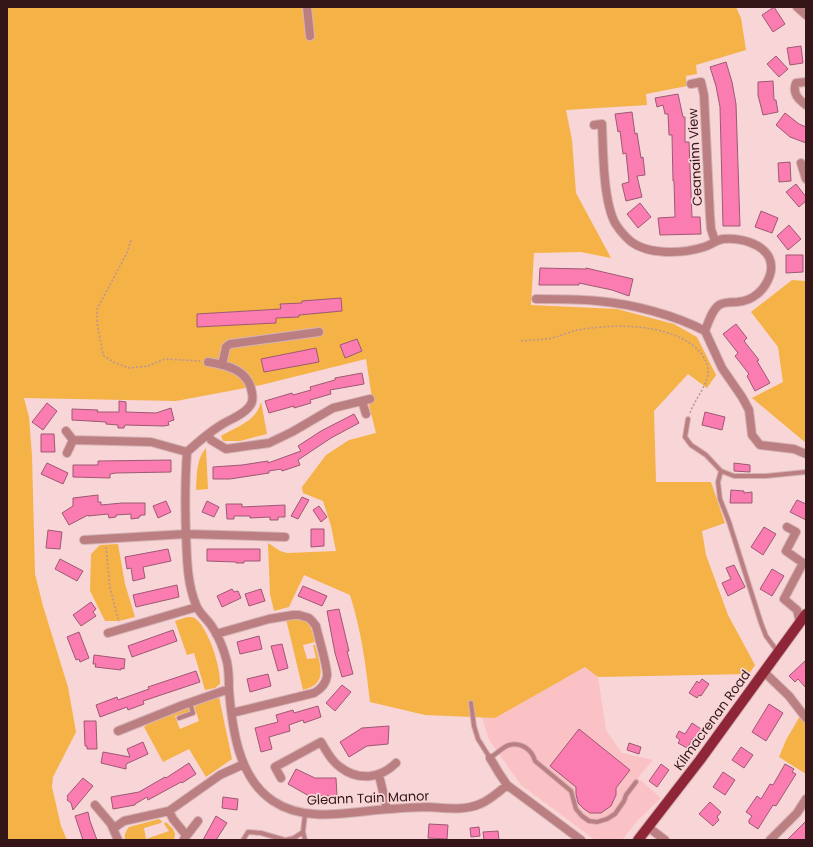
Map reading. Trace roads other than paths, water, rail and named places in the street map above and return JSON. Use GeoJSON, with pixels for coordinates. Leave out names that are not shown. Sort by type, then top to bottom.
{"type":"FeatureCollection","features":[{"type":"Feature","properties":{"kind":"main road","name":"Kilmacrenan Road"},"geometry":{"type":"LineString","coordinates":[[638,840],[700,760],[803,618]]}},
{"type":"Feature","properties":{"kind":"street"},"geometry":{"type":"LineString","coordinates":[[307,7],[310,36]]}},
{"type":"Feature","properties":{"kind":"street"},"geometry":{"type":"LineString","coordinates":[[797,7],[806,15]]}},
{"type":"Feature","properties":{"kind":"street","name":"Ceanainn View"},"geometry":{"type":"LineString","coordinates":[[691,84],[701,82],[704,95],[710,216],[711,229],[715,241]]}},
{"type":"Feature","properties":{"kind":"street"},"geometry":{"type":"LineString","coordinates":[[806,82],[796,83],[794,88],[795,94],[806,104]]}},
{"type":"Feature","properties":{"kind":"street"},"geometry":{"type":"LineString","coordinates":[[594,125],[602,124],[605,172],[611,213],[615,223],[627,239],[638,246],[652,251],[667,252],[704,247],[722,239],[744,240],[764,250],[769,257],[771,266],[770,275],[761,291],[748,300],[720,304],[715,309],[705,331]]}},
{"type":"Feature","properties":{"kind":"street"},"geometry":{"type":"LineString","coordinates":[[800,163],[806,179]]}},
{"type":"Feature","properties":{"kind":"street"},"geometry":{"type":"LineString","coordinates":[[536,299],[580,300],[615,303],[672,317],[705,331],[722,368],[749,410],[752,435],[760,445],[794,448],[806,454]]}},
{"type":"Feature","properties":{"kind":"street"},"geometry":{"type":"LineString","coordinates":[[222,365],[226,347],[230,344],[319,332]]}},
{"type":"Feature","properties":{"kind":"street"},"geometry":{"type":"LineString","coordinates":[[73,440],[151,442],[187,452],[222,424],[245,412],[251,406],[253,398],[252,388],[243,374],[222,365],[208,362]]}},
{"type":"Feature","properties":{"kind":"street"},"geometry":{"type":"LineString","coordinates":[[208,434],[211,440],[226,449],[235,449],[269,443],[292,432],[333,408],[366,400],[366,414]]}},
{"type":"Feature","properties":{"kind":"street"},"geometry":{"type":"LineString","coordinates":[[66,431],[73,440]]}},
{"type":"Feature","properties":{"kind":"street"},"geometry":{"type":"LineString","coordinates":[[67,453],[73,440]]}},
{"type":"Feature","properties":{"kind":"street","name":"Gleann Tain Manor"},"geometry":{"type":"LineString","coordinates":[[187,452],[185,493],[186,559],[190,583],[197,607],[216,634],[227,664],[230,677],[229,689],[232,713],[238,746],[244,764],[266,796],[286,809],[305,814],[328,814],[410,807],[467,808],[488,800],[508,785]]}},
{"type":"Feature","properties":{"kind":"street"},"geometry":{"type":"LineString","coordinates":[[787,528],[796,532],[786,551],[805,564],[784,599],[797,610],[803,618]]}},
{"type":"Feature","properties":{"kind":"street"},"geometry":{"type":"LineString","coordinates":[[84,540],[186,534],[284,537]]}},
{"type":"Feature","properties":{"kind":"street"},"geometry":{"type":"LineString","coordinates":[[108,633],[197,607]]}},
{"type":"Feature","properties":{"kind":"street"},"geometry":{"type":"LineString","coordinates":[[216,634],[269,619],[293,615],[305,616],[316,626],[326,668],[327,676],[325,684],[320,690],[314,693],[232,713]]}},
{"type":"Feature","properties":{"kind":"street"},"geometry":{"type":"LineString","coordinates":[[764,672],[789,696],[806,718]]}},
{"type":"Feature","properties":{"kind":"street"},"geometry":{"type":"LineString","coordinates":[[118,731],[190,702],[229,689]]}},
{"type":"Feature","properties":{"kind":"street"},"geometry":{"type":"LineString","coordinates":[[281,778],[275,767],[321,742],[333,760],[340,767],[350,773],[363,777],[373,777],[379,775],[390,770],[396,763]]}},
{"type":"Feature","properties":{"kind":"street"},"geometry":{"type":"LineString","coordinates":[[490,758],[508,785],[581,840]]}},
{"type":"Feature","properties":{"kind":"street"},"geometry":{"type":"LineString","coordinates":[[114,828],[124,821],[169,811],[220,775],[244,764]]}},
{"type":"Feature","properties":{"kind":"street"},"geometry":{"type":"LineString","coordinates":[[379,775],[387,809]]}},
{"type":"Feature","properties":{"kind":"street"},"geometry":{"type":"LineString","coordinates":[[770,840],[797,813],[806,799]]}},
{"type":"Feature","properties":{"kind":"street"},"geometry":{"type":"LineString","coordinates":[[95,804],[114,828],[118,840]]}},
{"type":"Feature","properties":{"kind":"street"},"geometry":{"type":"LineString","coordinates":[[169,811],[185,838],[198,821]]}},
{"type":"Feature","properties":{"kind":"street"},"geometry":{"type":"LineString","coordinates":[[648,827],[665,840]]}},
{"type":"Feature","properties":{"kind":"lane"},"geometry":{"type":"LineString","coordinates":[[688,419],[685,438],[691,445],[706,455],[721,471],[734,476],[766,476],[806,472]]}},
{"type":"Feature","properties":{"kind":"lane"},"geometry":{"type":"LineString","coordinates":[[721,471],[718,482],[720,499],[729,522],[761,623],[766,636],[778,652]]}},
{"type":"Feature","properties":{"kind":"lane"},"geometry":{"type":"LineString","coordinates":[[179,718],[193,713],[190,702]]}},
{"type":"Feature","properties":{"kind":"lane"},"geometry":{"type":"LineString","coordinates":[[471,703],[474,726],[478,739],[490,758],[508,745],[523,746],[529,750],[535,762],[571,791],[576,810],[589,821],[598,822],[615,814],[624,801],[626,795],[636,782]]}},
{"type":"Feature","properties":{"kind":"lane"},"geometry":{"type":"LineString","coordinates":[[305,814],[303,832],[305,840]]}},
{"type":"Feature","properties":{"kind":"lane"},"geometry":{"type":"LineString","coordinates":[[242,840],[248,832],[261,832],[286,840],[294,838],[303,832]]}}]}
